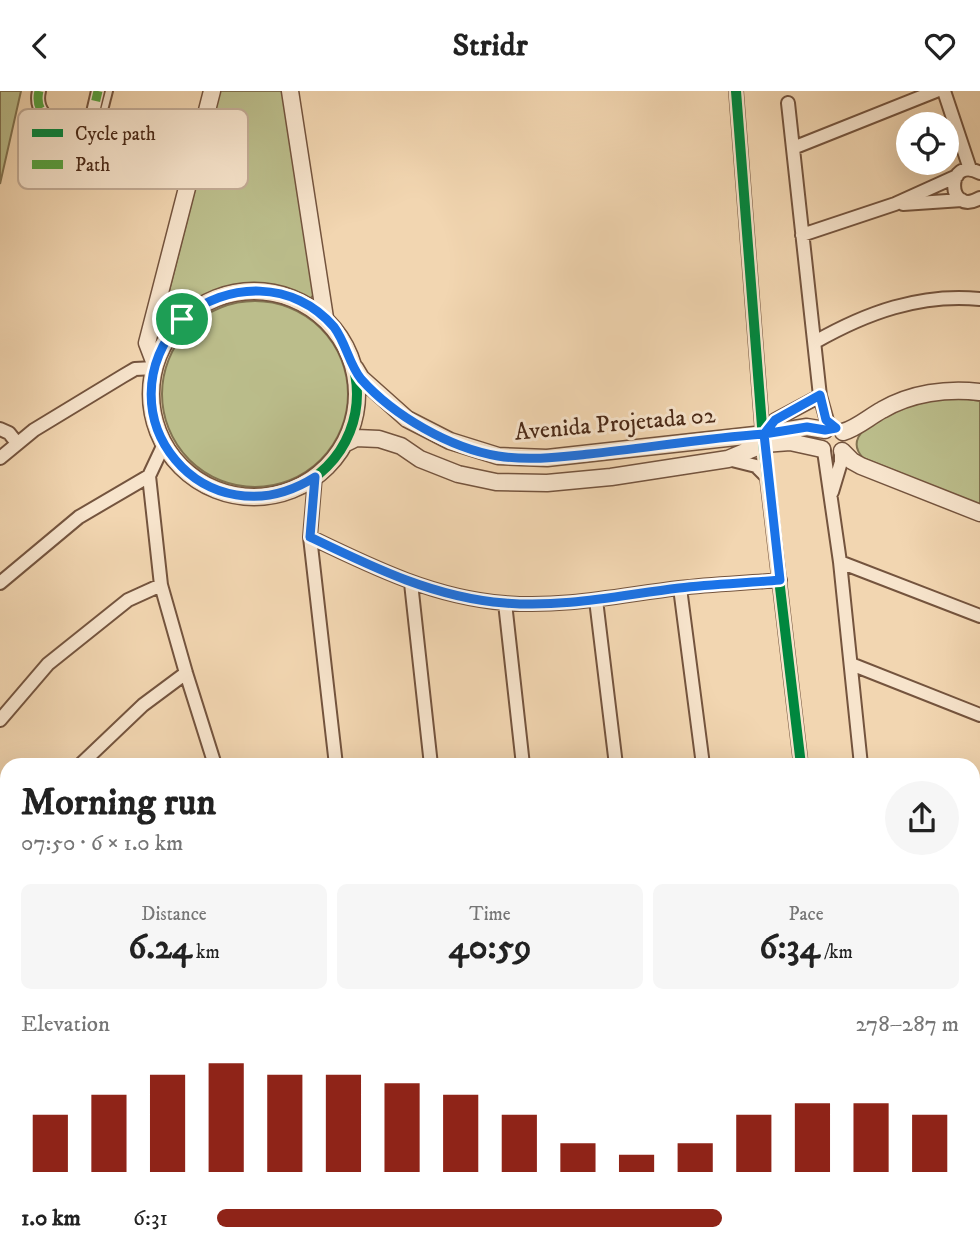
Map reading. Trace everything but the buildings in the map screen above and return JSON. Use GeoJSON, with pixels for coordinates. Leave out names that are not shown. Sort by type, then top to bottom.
{"type":"FeatureCollection","features":[{"type":"Feature","properties":{"kind":"street"},"geometry":{"type":"LineString","coordinates":[[39,91],[37,101],[40,109]]}},
{"type":"Feature","properties":{"kind":"street"},"geometry":{"type":"LineString","coordinates":[[94,109],[99,91]]}},
{"type":"Feature","properties":{"kind":"street"},"geometry":{"type":"LineString","coordinates":[[207,109],[212,91]]}},
{"type":"Feature","properties":{"kind":"street"},"geometry":{"type":"LineString","coordinates":[[290,91],[325,319]]}},
{"type":"Feature","properties":{"kind":"street"},"geometry":{"type":"LineString","coordinates":[[736,91],[767,477],[800,758]]}},
{"type":"Feature","properties":{"kind":"street"},"geometry":{"type":"LineString","coordinates":[[793,148],[936,91]]}},
{"type":"Feature","properties":{"kind":"street"},"geometry":{"type":"LineString","coordinates":[[802,235],[895,204],[976,170],[944,91]]}},
{"type":"Feature","properties":{"kind":"street"},"geometry":{"type":"LineString","coordinates":[[788,103],[820,395],[832,427],[846,441],[832,451]]}},
{"type":"Feature","properties":{"kind":"street"},"geometry":{"type":"LineString","coordinates":[[957,176],[954,181],[955,192],[962,200]]}},
{"type":"Feature","properties":{"kind":"street"},"geometry":{"type":"LineString","coordinates":[[154,366],[147,343],[187,189]]}},
{"type":"Feature","properties":{"kind":"street"},"geometry":{"type":"LineString","coordinates":[[895,204],[979,200]]}},
{"type":"Feature","properties":{"kind":"street"},"geometry":{"type":"LineString","coordinates":[[261,290],[289,296],[325,319],[342,340],[353,366],[357,393],[354,419],[344,445],[326,467],[315,477],[291,490],[251,497],[223,493],[199,481],[178,464],[164,444],[152,414],[151,399],[154,366],[164,342],[182,319],[205,302],[232,292],[261,290]]}},
{"type":"Feature","properties":{"kind":"street"},"geometry":{"type":"LineString","coordinates":[[815,342],[849,322],[887,308],[926,300],[980,299]]}},
{"type":"Feature","properties":{"kind":"street"},"geometry":{"type":"LineString","coordinates":[[0,458],[17,443],[135,369],[154,366]]}},
{"type":"Feature","properties":{"kind":"street","name":"Avenida Projetada 02"},"geometry":{"type":"LineString","coordinates":[[353,366],[361,378],[407,419],[450,441],[498,456],[547,458],[764,439],[807,427],[832,427]]}},
{"type":"Feature","properties":{"kind":"street"},"geometry":{"type":"LineString","coordinates":[[832,427],[851,430],[889,406],[914,397],[940,392],[980,392]]}},
{"type":"Feature","properties":{"kind":"street"},"geometry":{"type":"LineString","coordinates":[[764,439],[775,420],[820,395]]}},
{"type":"Feature","properties":{"kind":"street"},"geometry":{"type":"LineString","coordinates":[[832,427],[819,441],[832,451],[862,466],[980,513]]}},
{"type":"Feature","properties":{"kind":"street"},"geometry":{"type":"LineString","coordinates":[[0,429],[9,433],[17,443]]}},
{"type":"Feature","properties":{"kind":"street","name":"Avenida Projetada 02"},"geometry":{"type":"LineString","coordinates":[[344,445],[356,438],[379,439],[401,446],[420,459],[458,474],[496,482],[547,483],[611,477],[728,459],[764,439],[832,451]]}},
{"type":"Feature","properties":{"kind":"street"},"geometry":{"type":"LineString","coordinates":[[164,444],[149,476],[161,585],[213,758]]}},
{"type":"Feature","properties":{"kind":"street"},"geometry":{"type":"LineString","coordinates":[[832,451],[831,496],[860,758]]}},
{"type":"Feature","properties":{"kind":"street","name":"Avenida Projetada 02"},"geometry":{"type":"LineString","coordinates":[[728,459],[756,466],[767,477]]}},
{"type":"Feature","properties":{"kind":"street"},"geometry":{"type":"LineString","coordinates":[[0,583],[79,517],[149,476]]}},
{"type":"Feature","properties":{"kind":"street"},"geometry":{"type":"LineString","coordinates":[[315,477],[310,537],[335,758]]}},
{"type":"Feature","properties":{"kind":"street"},"geometry":{"type":"LineString","coordinates":[[310,537],[411,583],[464,597],[505,603],[549,604],[680,587],[780,580]]}},
{"type":"Feature","properties":{"kind":"street"},"geometry":{"type":"LineString","coordinates":[[840,562],[980,616]]}},
{"type":"Feature","properties":{"kind":"street"},"geometry":{"type":"LineString","coordinates":[[411,583],[430,758]]}},
{"type":"Feature","properties":{"kind":"street"},"geometry":{"type":"LineString","coordinates":[[0,720],[48,664],[128,600],[161,585]]}},
{"type":"Feature","properties":{"kind":"street"},"geometry":{"type":"LineString","coordinates":[[680,587],[702,758]]}},
{"type":"Feature","properties":{"kind":"street"},"geometry":{"type":"LineString","coordinates":[[596,600],[615,758]]}},
{"type":"Feature","properties":{"kind":"street"},"geometry":{"type":"LineString","coordinates":[[505,603],[522,758]]}},
{"type":"Feature","properties":{"kind":"street"},"geometry":{"type":"LineString","coordinates":[[851,664],[980,715]]}},
{"type":"Feature","properties":{"kind":"street"},"geometry":{"type":"LineString","coordinates":[[87,758],[143,705],[186,673]]}},
{"type":"Feature","properties":{"kind":"lane"},"geometry":{"type":"LineString","coordinates":[[104,109],[109,91]]}},
{"type":"Feature","properties":{"kind":"green space"},"geometry":{"type":"Polygon","coordinates":[[[0,91],[21,91],[0,184],[0,91]]]}},
{"type":"Feature","properties":{"kind":"green space"},"geometry":{"type":"Polygon","coordinates":[[[220,91],[284,91],[314,294],[310,299],[269,287],[232,287],[215,291],[198,300],[166,328],[160,326],[195,189],[248,189],[248,109],[215,109],[220,91]]]}},
{"type":"Feature","properties":{"kind":"green space"},"geometry":{"type":"Polygon","coordinates":[[[255,301],[291,308],[321,328],[341,358],[348,394],[341,430],[321,460],[291,480],[255,487],[219,480],[189,460],[169,430],[162,394],[169,358],[189,328],[219,308],[255,301]]]}},
{"type":"Feature","properties":{"kind":"green space"},"geometry":{"type":"Polygon","coordinates":[[[961,398],[980,401],[980,505],[863,458],[857,447],[858,437],[866,428],[891,413],[928,401],[961,398]]]}},
{"type":"Feature","properties":{"kind":"marked path"},"geometry":{"type":"LineString","coordinates":[[39,91],[41,109]]}},
{"type":"Feature","properties":{"kind":"marked path"},"geometry":{"type":"LineString","coordinates":[[94,109],[98,91]]}},
{"type":"Feature","properties":{"kind":"cycle path"},"geometry":{"type":"LineString","coordinates":[[736,91],[764,452],[800,758]]}},
{"type":"Feature","properties":{"kind":"cycle path"},"geometry":{"type":"LineString","coordinates":[[254,291],[294,299],[327,321],[349,354],[357,394],[349,434],[327,467],[294,489],[254,497],[214,489],[181,467],[159,434],[151,394],[159,354],[181,321],[214,299],[254,291]]}},
{"type":"Feature","properties":{"kind":"route"},"geometry":{"type":"LineString","coordinates":[[182,319],[172,330],[158,355],[151,399],[156,429],[178,464],[211,488],[237,496],[278,494],[315,477],[310,537],[411,583],[464,597],[505,603],[549,604],[680,587],[780,580],[764,434],[807,427],[825,430],[836,428],[826,420],[820,395],[775,420],[764,434],[547,458],[498,456],[450,441],[407,419],[361,378],[335,329],[314,309],[289,296],[261,290],[232,292],[205,302],[182,319]]}}]}
